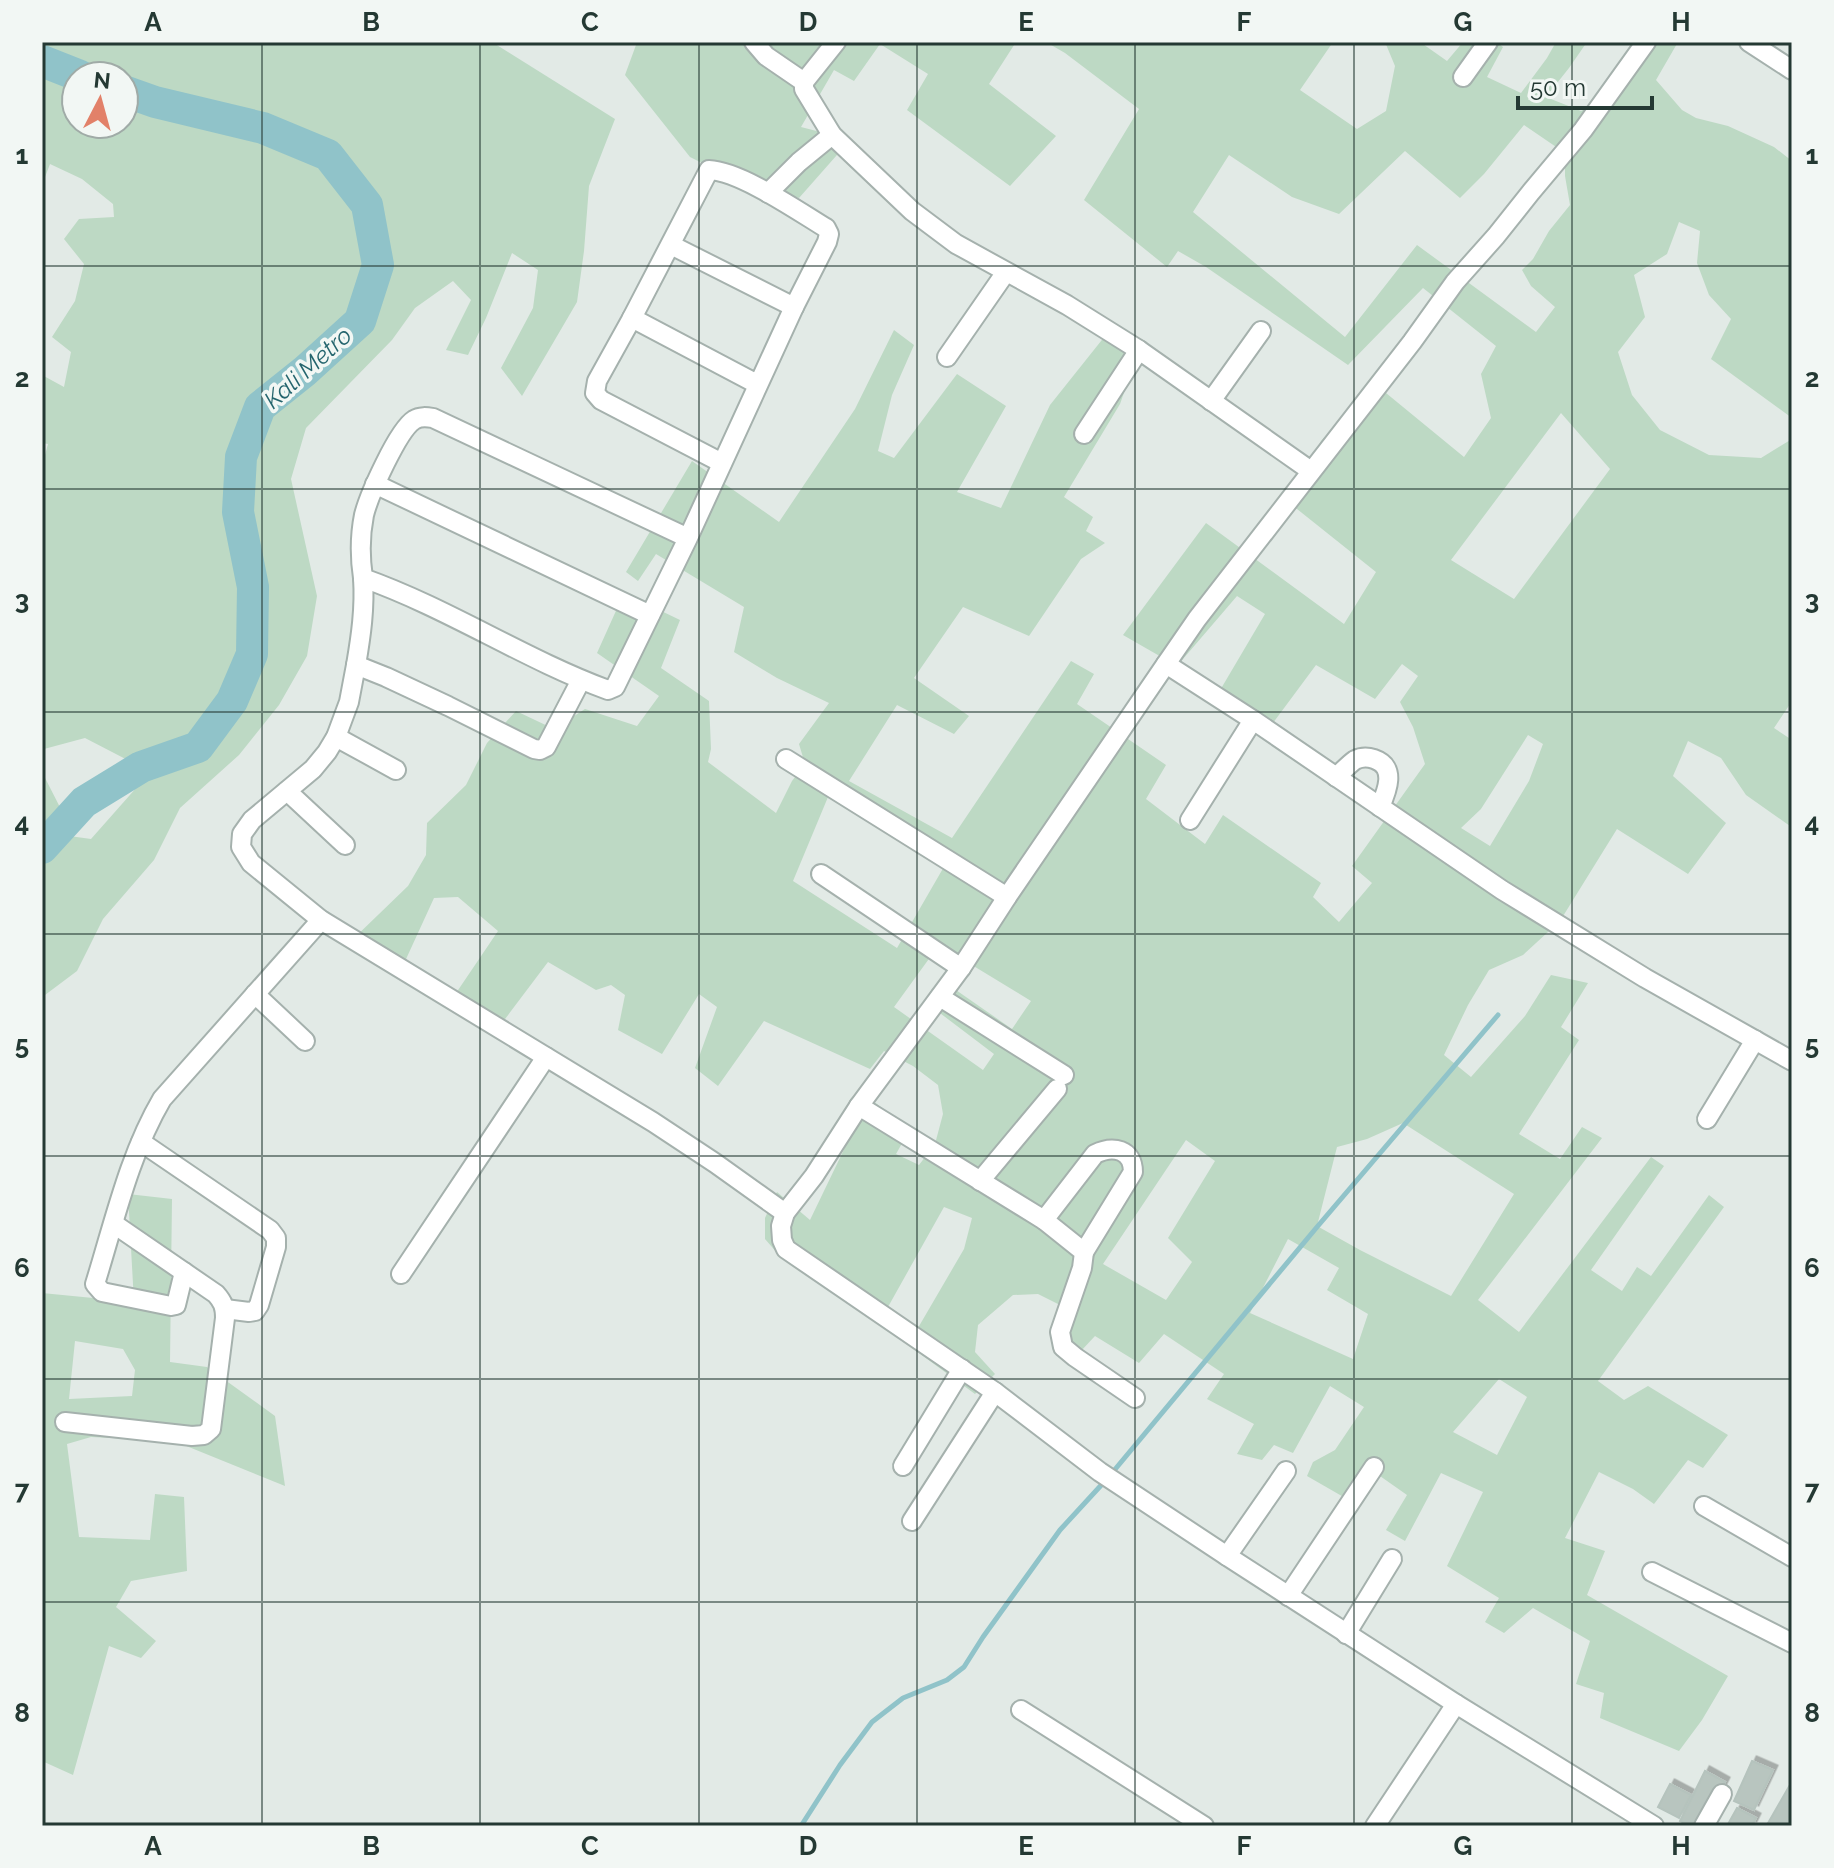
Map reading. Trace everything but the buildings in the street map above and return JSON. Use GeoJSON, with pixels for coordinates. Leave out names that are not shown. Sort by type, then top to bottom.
{"type":"FeatureCollection","features":[{"type":"Feature","properties":{"kind":"street"},"geometry":{"type":"LineString","coordinates":[[754,42],[766,56],[804,82]]}},
{"type":"Feature","properties":{"kind":"street"},"geometry":{"type":"LineString","coordinates":[[836,42],[804,82],[804,89],[832,135],[912,211],[956,244],[1067,305],[1139,350],[1311,471]]}},
{"type":"Feature","properties":{"kind":"street"},"geometry":{"type":"LineString","coordinates":[[1463,77],[1488,42]]}},
{"type":"Feature","properties":{"kind":"street"},"geometry":{"type":"LineString","coordinates":[[1646,42],[1583,130],[1455,282],[1197,619],[961,968],[785,1213],[781,1226],[786,1249],[995,1392],[1100,1472],[1346,1634],[1654,1826]]}},
{"type":"Feature","properties":{"kind":"street"},"geometry":{"type":"LineString","coordinates":[[1749,42],[1791,66]]}},
{"type":"Feature","properties":{"kind":"street"},"geometry":{"type":"LineString","coordinates":[[768,193],[832,135]]}},
{"type":"Feature","properties":{"kind":"street"},"geometry":{"type":"LineString","coordinates":[[363,578],[446,614],[581,680],[608,690],[615,687],[688,538],[829,234],[826,228],[768,193],[718,170],[709,170],[597,381],[595,393],[601,400],[722,463]]}},
{"type":"Feature","properties":{"kind":"street"},"geometry":{"type":"LineString","coordinates":[[671,245],[794,307]]}},
{"type":"Feature","properties":{"kind":"street"},"geometry":{"type":"LineString","coordinates":[[947,357],[1006,272]]}},
{"type":"Feature","properties":{"kind":"street"},"geometry":{"type":"LineString","coordinates":[[632,318],[757,384]]}},
{"type":"Feature","properties":{"kind":"street"},"geometry":{"type":"LineString","coordinates":[[1211,401],[1261,331]]}},
{"type":"Feature","properties":{"kind":"street"},"geometry":{"type":"LineString","coordinates":[[1084,434],[1139,350]]}},
{"type":"Feature","properties":{"kind":"street"},"geometry":{"type":"LineString","coordinates":[[688,538],[433,418],[413,420],[390,454],[365,514],[361,564],[364,617],[349,702],[336,737],[313,769],[252,820],[242,834],[241,847],[251,863],[321,920],[715,1163],[785,1213]]}},
{"type":"Feature","properties":{"kind":"street"},"geometry":{"type":"LineString","coordinates":[[375,484],[650,615]]}},
{"type":"Feature","properties":{"kind":"street"},"geometry":{"type":"LineString","coordinates":[[1166,664],[1529,907],[1645,978],[1792,1061]]}},
{"type":"Feature","properties":{"kind":"street"},"geometry":{"type":"LineString","coordinates":[[356,665],[540,750],[546,747],[581,680]]}},
{"type":"Feature","properties":{"kind":"street"},"geometry":{"type":"LineString","coordinates":[[1190,820],[1253,720]]}},
{"type":"Feature","properties":{"kind":"street"},"geometry":{"type":"LineString","coordinates":[[336,737],[396,770]]}},
{"type":"Feature","properties":{"kind":"street"},"geometry":{"type":"LineString","coordinates":[[1336,777],[1357,759],[1367,757],[1377,760],[1385,766],[1389,775],[1389,786],[1380,807]]}},
{"type":"Feature","properties":{"kind":"street"},"geometry":{"type":"LineString","coordinates":[[786,759],[1007,897]]}},
{"type":"Feature","properties":{"kind":"street"},"geometry":{"type":"LineString","coordinates":[[287,791],[345,845]]}},
{"type":"Feature","properties":{"kind":"street"},"geometry":{"type":"LineString","coordinates":[[821,874],[961,968]]}},
{"type":"Feature","properties":{"kind":"street"},"geometry":{"type":"LineString","coordinates":[[184,1272],[178,1300],[176,1305],[171,1306],[102,1292],[95,1284],[141,1142],[162,1099],[321,920]]}},
{"type":"Feature","properties":{"kind":"street"},"geometry":{"type":"LineString","coordinates":[[255,994],[305,1041]]}},
{"type":"Feature","properties":{"kind":"street"},"geometry":{"type":"LineString","coordinates":[[940,997],[1061,1082],[980,1181]]}},
{"type":"Feature","properties":{"kind":"street"},"geometry":{"type":"LineString","coordinates":[[1707,1119],[1755,1040]]}},
{"type":"Feature","properties":{"kind":"street"},"geometry":{"type":"LineString","coordinates":[[401,1274],[546,1057]]}},
{"type":"Feature","properties":{"kind":"street"},"geometry":{"type":"LineString","coordinates":[[859,1106],[1044,1220],[1084,1252]]}},
{"type":"Feature","properties":{"kind":"street"},"geometry":{"type":"LineString","coordinates":[[141,1142],[270,1230],[276,1238],[276,1247],[255,1311],[225,1309]]}},
{"type":"Feature","properties":{"kind":"street"},"geometry":{"type":"LineString","coordinates":[[1044,1220],[1095,1154],[1103,1150],[1129,1155],[1133,1172],[1084,1252],[1082,1268],[1060,1332],[1063,1347],[1135,1398]]}},
{"type":"Feature","properties":{"kind":"street"},"geometry":{"type":"LineString","coordinates":[[65,1422],[192,1436],[209,1433],[213,1419],[225,1309],[222,1301],[114,1224]]}},
{"type":"Feature","properties":{"kind":"street"},"geometry":{"type":"LineString","coordinates":[[903,1466],[962,1369]]}},
{"type":"Feature","properties":{"kind":"street"},"geometry":{"type":"LineString","coordinates":[[912,1521],[995,1392]]}},
{"type":"Feature","properties":{"kind":"street"},"geometry":{"type":"LineString","coordinates":[[1288,1596],[1374,1467]]}},
{"type":"Feature","properties":{"kind":"street"},"geometry":{"type":"LineString","coordinates":[[1227,1556],[1286,1471]]}},
{"type":"Feature","properties":{"kind":"street"},"geometry":{"type":"LineString","coordinates":[[1704,1506],[1792,1557]]}},
{"type":"Feature","properties":{"kind":"street"},"geometry":{"type":"LineString","coordinates":[[1346,1634],[1392,1559]]}},
{"type":"Feature","properties":{"kind":"street"},"geometry":{"type":"LineString","coordinates":[[1652,1572],[1792,1643]]}},
{"type":"Feature","properties":{"kind":"street"},"geometry":{"type":"LineString","coordinates":[[1375,1826],[1456,1704]]}},
{"type":"Feature","properties":{"kind":"street"},"geometry":{"type":"LineString","coordinates":[[1021,1710],[1204,1826]]}},
{"type":"Feature","properties":{"kind":"street"},"geometry":{"type":"LineString","coordinates":[[1704,1826],[1722,1794]]}},
{"type":"Feature","properties":{"kind":"green space"},"geometry":{"type":"Polygon","coordinates":[[[42,42],[492,42],[615,119],[589,186],[577,302],[522,396],[501,368],[533,308],[538,270],[512,253],[468,355],[446,350],[471,300],[453,281],[415,308],[392,340],[306,428],[291,479],[317,596],[307,656],[279,705],[239,755],[180,808],[154,860],[103,919],[77,971],[45,995],[42,992],[42,772],[67,821],[55,834],[91,839],[160,761],[141,767],[85,738],[44,749],[42,755],[42,466],[48,444],[42,443],[42,375],[64,387],[71,352],[52,337],[75,301],[84,264],[64,239],[79,219],[114,217],[113,204],[82,179],[50,164],[42,185],[42,42]]]}},
{"type":"Feature","properties":{"kind":"green space"},"geometry":{"type":"Polygon","coordinates":[[[631,42],[1016,42],[989,84],[1056,136],[1010,186],[907,110],[928,74],[880,44],[854,81],[834,70],[801,127],[832,135],[844,147],[799,198],[750,187],[690,157],[625,75],[636,45],[631,42]]]}},
{"type":"Feature","properties":{"kind":"green space"},"geometry":{"type":"Polygon","coordinates":[[[1046,42],[1333,42],[1300,90],[1357,129],[1386,111],[1395,66],[1385,42],[1420,42],[1447,61],[1463,42],[1496,42],[1503,47],[1487,77],[1521,93],[1556,42],[1587,42],[1546,97],[1581,111],[1607,97],[1649,42],[1678,42],[1656,80],[1682,110],[1774,147],[1792,161],[1792,418],[1711,359],[1731,319],[1709,295],[1697,263],[1700,231],[1679,222],[1667,254],[1634,275],[1645,317],[1618,352],[1632,395],[1660,430],[1709,455],[1761,458],[1792,439],[1792,701],[1774,728],[1792,740],[1792,824],[1790,826],[1746,795],[1721,758],[1688,741],[1673,776],[1726,823],[1688,874],[1617,829],[1560,921],[1523,955],[1489,970],[1444,1055],[1471,1077],[1525,1016],[1551,975],[1588,983],[1561,1027],[1579,1040],[1519,1134],[1560,1159],[1582,1127],[1602,1138],[1478,1300],[1519,1332],[1651,1157],[1664,1166],[1591,1270],[1622,1291],[1637,1267],[1651,1276],[1709,1195],[1724,1207],[1598,1381],[1624,1400],[1648,1386],[1728,1435],[1703,1468],[1688,1460],[1654,1504],[1633,1489],[1599,1472],[1565,1538],[1605,1551],[1587,1595],[1728,1676],[1679,1751],[1600,1718],[1604,1693],[1576,1684],[1590,1641],[1533,1608],[1504,1633],[1485,1622],[1499,1598],[1447,1566],[1483,1492],[1441,1473],[1405,1541],[1386,1530],[1407,1495],[1370,1469],[1347,1499],[1307,1476],[1313,1462],[1335,1450],[1364,1407],[1330,1386],[1293,1453],[1274,1445],[1262,1460],[1237,1454],[1254,1424],[1207,1399],[1224,1374],[1164,1334],[1139,1363],[1095,1336],[1080,1352],[1058,1340],[1072,1311],[1038,1294],[1013,1295],[978,1325],[975,1352],[995,1374],[975,1394],[908,1345],[964,1249],[972,1218],[944,1207],[879,1323],[778,1254],[765,1239],[765,1218],[777,1192],[810,1220],[850,1137],[873,1101],[898,1120],[905,1138],[896,1154],[919,1165],[935,1144],[943,1114],[938,1085],[913,1066],[884,1051],[870,1069],[764,1021],[718,1086],[695,1068],[717,1007],[699,994],[662,1054],[618,1030],[625,995],[611,985],[596,990],[548,962],[496,1031],[450,1002],[498,931],[458,897],[434,898],[401,970],[349,943],[408,886],[426,855],[427,823],[466,785],[487,743],[516,711],[554,729],[585,709],[637,726],[659,696],[597,653],[624,593],[680,620],[661,668],[709,701],[711,749],[708,762],[776,813],[792,781],[805,764],[799,744],[829,703],[777,678],[734,652],[744,607],[656,554],[638,581],[626,572],[692,461],[779,522],[855,409],[894,330],[914,345],[892,395],[878,451],[894,458],[957,374],[1006,406],[957,492],[1001,508],[1050,405],[1109,331],[1139,350],[1120,404],[1064,497],[1093,517],[1086,531],[1105,543],[1081,559],[1029,636],[963,607],[914,678],[969,716],[954,734],[897,705],[849,781],[952,838],[1071,661],[1094,674],[1077,704],[1166,765],[1146,799],[1205,844],[1223,815],[1321,883],[1313,897],[1339,922],[1372,883],[1352,866],[1425,764],[1413,727],[1400,702],[1418,676],[1402,664],[1375,699],[1316,665],[1270,727],[1219,692],[1265,614],[1237,596],[1177,666],[1123,635],[1206,523],[1344,624],[1376,572],[1292,505],[1321,441],[1375,384],[1464,457],[1491,418],[1481,374],[1496,346],[1423,288],[1348,365],[1178,251],[1167,267],[1084,200],[1139,109],[1046,42]],[[1524,125],[1460,198],[1405,151],[1339,214],[1292,197],[1229,155],[1193,212],[1345,337],[1417,245],[1536,332],[1555,307],[1531,286],[1522,270],[1570,205],[1565,153],[1524,125]],[[1561,413],[1451,560],[1514,599],[1610,469],[1561,413]],[[1528,735],[1481,809],[1461,828],[1490,846],[1529,781],[1543,744],[1528,735]],[[828,797],[793,881],[897,948],[945,865],[828,797]],[[939,945],[894,1007],[983,1070],[994,1054],[928,1004],[943,981],[1012,1029],[1031,1001],[939,945]],[[1403,1123],[1367,1139],[1337,1147],[1317,1226],[1451,1296],[1514,1194],[1403,1123]],[[1186,1140],[1103,1264],[1166,1300],[1192,1262],[1168,1238],[1215,1161],[1186,1140]],[[1288,1239],[1250,1313],[1353,1359],[1368,1314],[1327,1290],[1339,1268],[1288,1239]],[[1499,1379],[1453,1432],[1497,1455],[1527,1397],[1499,1379]]]}},
{"type":"Feature","properties":{"kind":"green space"},"geometry":{"type":"Polygon","coordinates":[[[128,1194],[172,1199],[170,1362],[207,1367],[275,1416],[285,1486],[174,1441],[91,1437],[67,1444],[79,1537],[150,1540],[155,1494],[184,1497],[187,1571],[131,1581],[116,1607],[156,1641],[141,1658],[109,1646],[73,1775],[42,1761],[42,1293],[134,1302],[128,1194]],[[75,1341],[69,1399],[132,1396],[135,1370],[123,1349],[75,1341]]]}},
{"type":"Feature","properties":{"kind":"waterway","name":"Kali Metro"},"geometry":{"type":"LineString","coordinates":[[42,61],[60,68]]}},
{"type":"Feature","properties":{"kind":"waterway","name":"Kali Metro"},"geometry":{"type":"LineString","coordinates":[[42,848],[84,802],[141,767],[198,747],[232,701],[252,654],[253,587],[238,512],[241,457],[260,407],[360,321],[378,265],[367,205],[328,155],[263,128],[140,97]]}},
{"type":"Feature","properties":{"kind":"waterway"},"geometry":{"type":"LineString","coordinates":[[1112,1473],[1498,1015]]}},
{"type":"Feature","properties":{"kind":"waterway"},"geometry":{"type":"LineString","coordinates":[[801,1826],[872,1722],[903,1698],[947,1680],[964,1667],[1060,1530],[1105,1481]]}}]}
